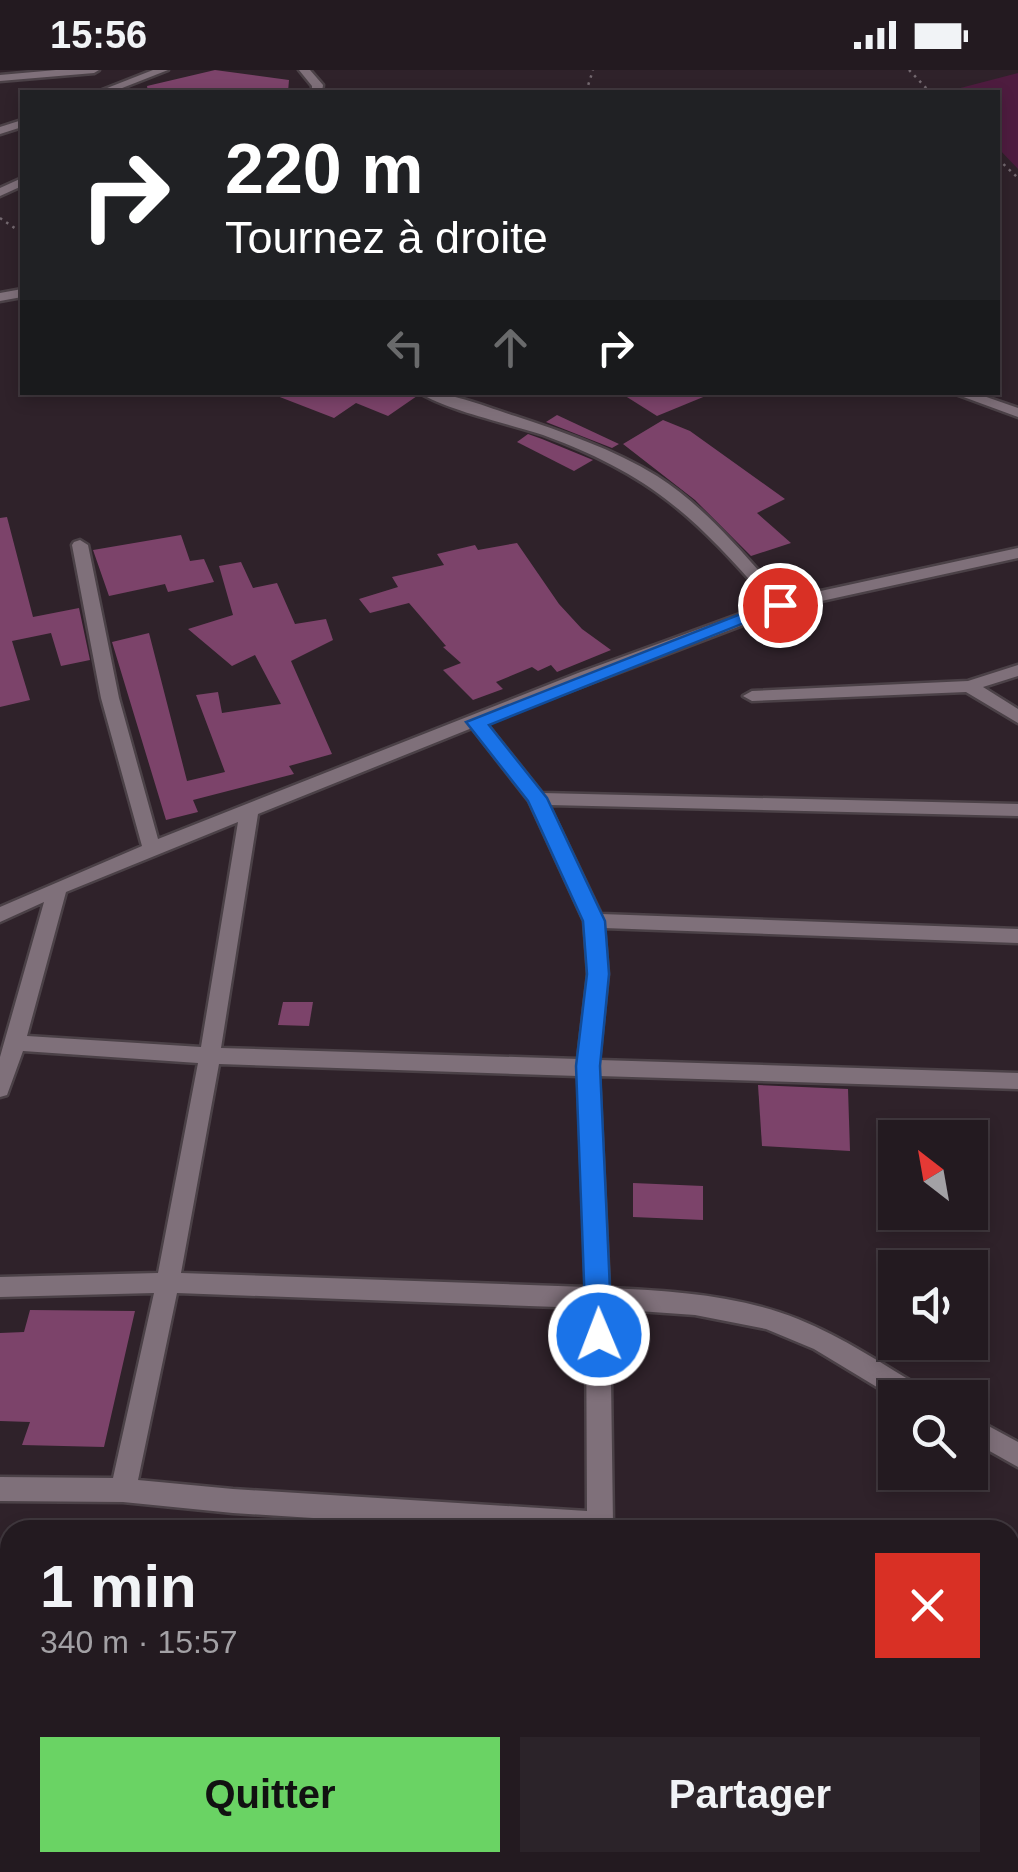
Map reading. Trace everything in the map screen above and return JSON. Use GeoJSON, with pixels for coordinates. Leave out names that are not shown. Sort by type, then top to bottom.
{"type":"FeatureCollection","features":[{"type":"Feature","properties":{"kind":"street"},"geometry":{"type":"LineString","coordinates":[[0,78],[94,70]]}},
{"type":"Feature","properties":{"kind":"street"},"geometry":{"type":"LineString","coordinates":[[108,90],[163,70]]}},
{"type":"Feature","properties":{"kind":"street"},"geometry":{"type":"LineString","coordinates":[[304,70],[318,85],[317,90]]}},
{"type":"Feature","properties":{"kind":"street"},"geometry":{"type":"LineString","coordinates":[[433,395],[620,462],[655,482],[694,514],[780,605]]}},
{"type":"Feature","properties":{"kind":"street"},"geometry":{"type":"LineString","coordinates":[[966,395],[1018,413]]}},
{"type":"Feature","properties":{"kind":"street"},"geometry":{"type":"LineString","coordinates":[[80,544],[110,698],[152,850]]}},
{"type":"Feature","properties":{"kind":"street"},"geometry":{"type":"LineString","coordinates":[[5,906],[780,605],[1018,553]]}},
{"type":"Feature","properties":{"kind":"street"},"geometry":{"type":"LineString","coordinates":[[752,696],[969,686],[1018,670]]}},
{"type":"Feature","properties":{"kind":"street"},"geometry":{"type":"LineString","coordinates":[[969,686],[1018,717]]}},
{"type":"Feature","properties":{"kind":"street"},"geometry":{"type":"LineString","coordinates":[[476,722],[537,798],[594,921],[598,974],[588,1066],[598,1298],[600,1520]]}},
{"type":"Feature","properties":{"kind":"street"},"geometry":{"type":"LineString","coordinates":[[537,798],[1018,810]]}},
{"type":"Feature","properties":{"kind":"street"},"geometry":{"type":"LineString","coordinates":[[122,1490],[169,1283],[211,1056],[249,812]]}},
{"type":"Feature","properties":{"kind":"street"},"geometry":{"type":"LineString","coordinates":[[0,1089],[58,888]]}},
{"type":"Feature","properties":{"kind":"street"},"geometry":{"type":"LineString","coordinates":[[594,921],[1018,936]]}},
{"type":"Feature","properties":{"kind":"street"},"geometry":{"type":"LineString","coordinates":[[15,1043],[211,1056],[1018,1081]]}},
{"type":"Feature","properties":{"kind":"street"},"geometry":{"type":"LineString","coordinates":[[0,1287],[169,1283],[672,1302],[758,1316],[791,1327],[885,1380]]}},
{"type":"Feature","properties":{"kind":"street"},"geometry":{"type":"LineString","coordinates":[[988,1438],[1018,1454]]}},
{"type":"Feature","properties":{"kind":"street"},"geometry":{"type":"LineString","coordinates":[[0,1489],[122,1490],[510,1520]]}},
{"type":"Feature","properties":{"kind":"path"},"geometry":{"type":"LineString","coordinates":[[910,70],[928,90]]}},
{"type":"Feature","properties":{"kind":"shaded area"},"geometry":{"type":"Polygon","coordinates":[[[1018,73],[1018,169],[1000,150],[1000,90],[953,90],[1018,73]]]}},
{"type":"Feature","properties":{"kind":"building"},"geometry":{"type":"Polygon","coordinates":[[[215,70],[289,80],[288,90],[148,90],[147,86],[215,70]]]}},
{"type":"Feature","properties":{"kind":"building"},"geometry":{"type":"Polygon","coordinates":[[[275,395],[417,396],[388,416],[356,403],[334,418],[275,395]]]}},
{"type":"Feature","properties":{"kind":"building"},"geometry":{"type":"Polygon","coordinates":[[[624,395],[708,395],[657,416],[624,395]]]}},
{"type":"Feature","properties":{"kind":"building"},"geometry":{"type":"Polygon","coordinates":[[[557,415],[619,444],[612,448],[546,422],[557,415]]]}},
{"type":"Feature","properties":{"kind":"building"},"geometry":{"type":"Polygon","coordinates":[[[663,420],[690,431],[785,499],[757,513],[791,543],[751,556],[695,500],[623,444],[663,420]]]}},
{"type":"Feature","properties":{"kind":"building"},"geometry":{"type":"Polygon","coordinates":[[[528,434],[593,460],[574,471],[517,442],[528,434]]]}},
{"type":"Feature","properties":{"kind":"building"},"geometry":{"type":"Polygon","coordinates":[[[7,517],[33,617],[79,608],[90,660],[61,666],[51,633],[12,641],[30,700],[0,707],[0,518],[7,517]]]}},
{"type":"Feature","properties":{"kind":"building"},"geometry":{"type":"Polygon","coordinates":[[[181,535],[190,561],[204,559],[214,582],[168,592],[165,584],[109,596],[93,550],[181,535]]]}},
{"type":"Feature","properties":{"kind":"building"},"geometry":{"type":"Polygon","coordinates":[[[517,543],[559,604],[582,629],[611,650],[557,672],[551,665],[538,671],[532,667],[496,682],[503,689],[473,700],[443,670],[461,663],[443,647],[446,646],[409,603],[370,613],[359,599],[398,587],[392,577],[444,565],[437,554],[475,545],[478,550],[517,543]]]}},
{"type":"Feature","properties":{"kind":"building"},"geometry":{"type":"Polygon","coordinates":[[[241,562],[253,588],[277,583],[295,624],[326,619],[333,640],[291,661],[332,754],[289,766],[294,774],[193,800],[198,812],[166,820],[112,642],[149,633],[187,781],[225,772],[196,695],[218,692],[222,713],[281,704],[255,655],[232,666],[188,629],[233,615],[219,566],[241,562]]]}},
{"type":"Feature","properties":{"kind":"building"},"geometry":{"type":"Polygon","coordinates":[[[283,1002],[313,1002],[309,1026],[278,1025],[283,1002]]]}},
{"type":"Feature","properties":{"kind":"building"},"geometry":{"type":"Polygon","coordinates":[[[758,1085],[848,1089],[850,1151],[762,1146],[758,1085]]]}},
{"type":"Feature","properties":{"kind":"building"},"geometry":{"type":"Polygon","coordinates":[[[633,1183],[703,1186],[703,1220],[633,1217],[633,1183]]]}},
{"type":"Feature","properties":{"kind":"building"},"geometry":{"type":"Polygon","coordinates":[[[30,1310],[135,1311],[104,1447],[22,1445],[30,1422],[0,1421],[0,1333],[24,1332],[30,1310]]]}},
{"type":"Feature","properties":{"kind":"route"},"geometry":{"type":"LineString","coordinates":[[599,1335],[588,1066],[598,974],[594,921],[572,864],[537,798],[476,722],[584,677],[780,605]]}}]}
